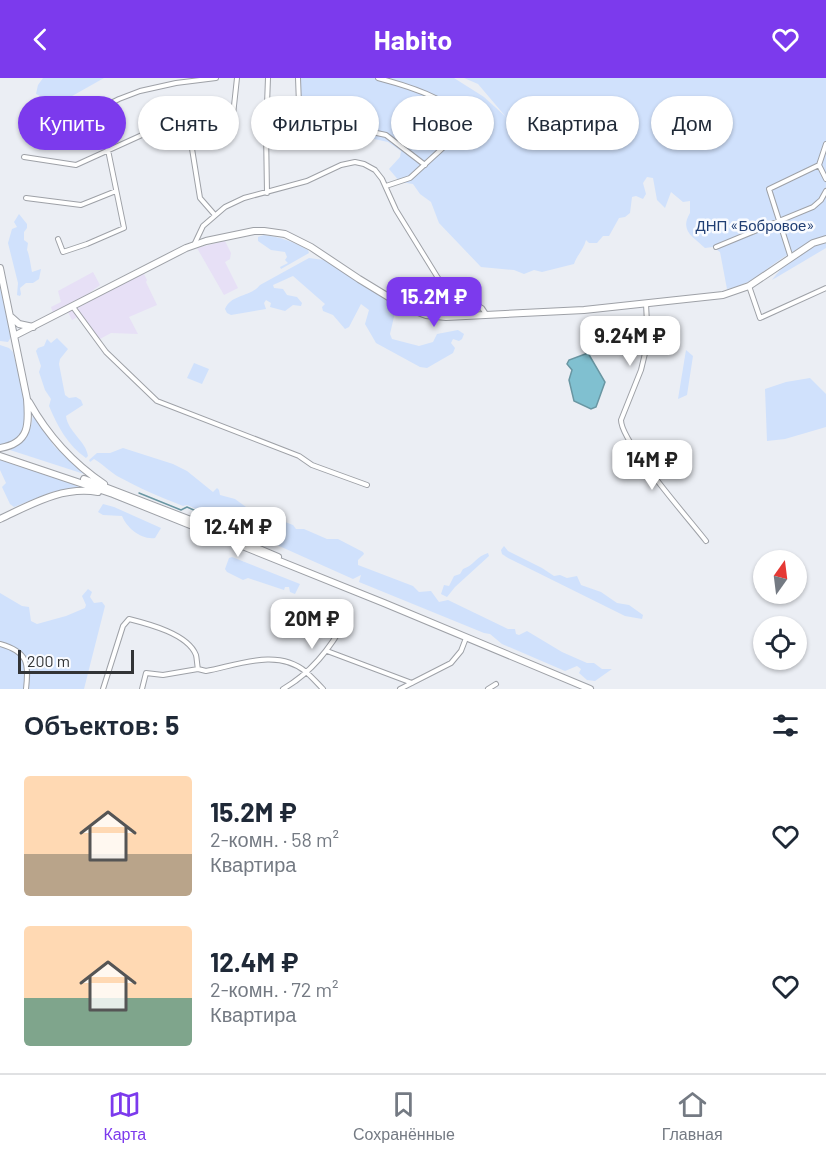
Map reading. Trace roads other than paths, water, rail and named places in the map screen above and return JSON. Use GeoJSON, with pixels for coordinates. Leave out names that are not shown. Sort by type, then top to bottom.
{"type":"FeatureCollection","features":[{"type":"Feature","properties":{"kind":"main road"},"geometry":{"type":"LineString","coordinates":[[14,336],[194,244],[254,231],[276,232],[304,243],[387,296],[426,315],[446,317],[584,310],[723,295],[749,286],[813,243],[826,239]]}},
{"type":"Feature","properties":{"kind":"main road"},"geometry":{"type":"LineString","coordinates":[[0,268],[27,399],[29,420],[26,432],[20,440],[0,452]]}},
{"type":"Feature","properties":{"kind":"main road"},"geometry":{"type":"LineString","coordinates":[[10,316],[19,324],[35,326]]}},
{"type":"Feature","properties":{"kind":"main road"},"geometry":{"type":"LineString","coordinates":[[17,348],[27,330]]}},
{"type":"Feature","properties":{"kind":"main road"},"geometry":{"type":"LineString","coordinates":[[27,399],[42,426],[76,464],[114,492]]}},
{"type":"Feature","properties":{"kind":"main road"},"geometry":{"type":"LineString","coordinates":[[0,452],[114,492],[590,689]]}},
{"type":"Feature","properties":{"kind":"main road"},"geometry":{"type":"LineString","coordinates":[[0,519],[39,500],[64,492],[79,490],[114,492]]}},
{"type":"Feature","properties":{"kind":"street"},"geometry":{"type":"LineString","coordinates":[[126,96],[176,83],[216,78]]}},
{"type":"Feature","properties":{"kind":"street"},"geometry":{"type":"LineString","coordinates":[[236,96],[237,78]]}},
{"type":"Feature","properties":{"kind":"street"},"geometry":{"type":"LineString","coordinates":[[267,193],[268,78]]}},
{"type":"Feature","properties":{"kind":"street"},"geometry":{"type":"LineString","coordinates":[[298,78],[299,104],[301,110],[307,115],[335,124],[386,135],[425,165]]}},
{"type":"Feature","properties":{"kind":"street"},"geometry":{"type":"LineString","coordinates":[[378,78],[406,85],[440,101],[454,110],[458,117],[458,134],[410,178],[386,186]]}},
{"type":"Feature","properties":{"kind":"street"},"geometry":{"type":"LineString","coordinates":[[826,144],[819,165],[826,179]]}},
{"type":"Feature","properties":{"kind":"street"},"geometry":{"type":"LineString","coordinates":[[24,157],[76,165],[108,150],[124,228],[63,252],[58,239]]}},
{"type":"Feature","properties":{"kind":"street"},"geometry":{"type":"LineString","coordinates":[[192,150],[200,198],[214,214]]}},
{"type":"Feature","properties":{"kind":"street"},"geometry":{"type":"LineString","coordinates":[[194,244],[203,226],[214,214],[244,198],[307,181],[341,165],[355,162],[364,164],[375,170],[386,186],[396,210],[438,278],[449,289],[482,308],[486,314]]}},
{"type":"Feature","properties":{"kind":"street"},"geometry":{"type":"LineString","coordinates":[[791,258],[769,189],[819,165]]}},
{"type":"Feature","properties":{"kind":"street"},"geometry":{"type":"LineString","coordinates":[[26,198],[81,205],[116,190]]}},
{"type":"Feature","properties":{"kind":"street"},"geometry":{"type":"LineString","coordinates":[[716,248],[813,207],[826,191]]}},
{"type":"Feature","properties":{"kind":"street"},"geometry":{"type":"LineString","coordinates":[[749,286],[760,318],[826,288]]}},
{"type":"Feature","properties":{"kind":"street"},"geometry":{"type":"LineString","coordinates":[[646,303],[648,341],[640,370],[621,420],[621,426],[626,437],[649,469],[706,541]]}},
{"type":"Feature","properties":{"kind":"street"},"geometry":{"type":"LineString","coordinates":[[73,307],[106,352],[150,396],[167,406],[299,456],[312,465],[367,485]]}},
{"type":"Feature","properties":{"kind":"street"},"geometry":{"type":"LineString","coordinates":[[103,689],[123,626],[129,619],[155,625],[183,640],[196,655],[198,669]]}},
{"type":"Feature","properties":{"kind":"street"},"geometry":{"type":"LineString","coordinates":[[283,689],[327,651],[346,619]]}},
{"type":"Feature","properties":{"kind":"street"},"geometry":{"type":"LineString","coordinates":[[400,689],[451,663],[461,651],[466,637]]}},
{"type":"Feature","properties":{"kind":"street"},"geometry":{"type":"LineString","coordinates":[[0,644],[21,654],[29,667],[26,689]]}},
{"type":"Feature","properties":{"kind":"street"},"geometry":{"type":"LineString","coordinates":[[327,651],[412,682]]}},
{"type":"Feature","properties":{"kind":"street"},"geometry":{"type":"LineString","coordinates":[[142,689],[146,673],[163,675],[198,669],[212,670],[264,658],[289,662],[306,671],[323,689]]}},
{"type":"Feature","properties":{"kind":"street"},"geometry":{"type":"LineString","coordinates":[[488,689],[496,684]]}},
{"type":"Feature","properties":{"kind":"waterway"},"geometry":{"type":"LineString","coordinates":[[139,493],[181,510],[187,507],[198,514]]}},
{"type":"Feature","properties":{"kind":"park label","name":"ДНП «Бобровое»"},"geometry":{"type":"Point","coordinates":[755,225]}}]}
